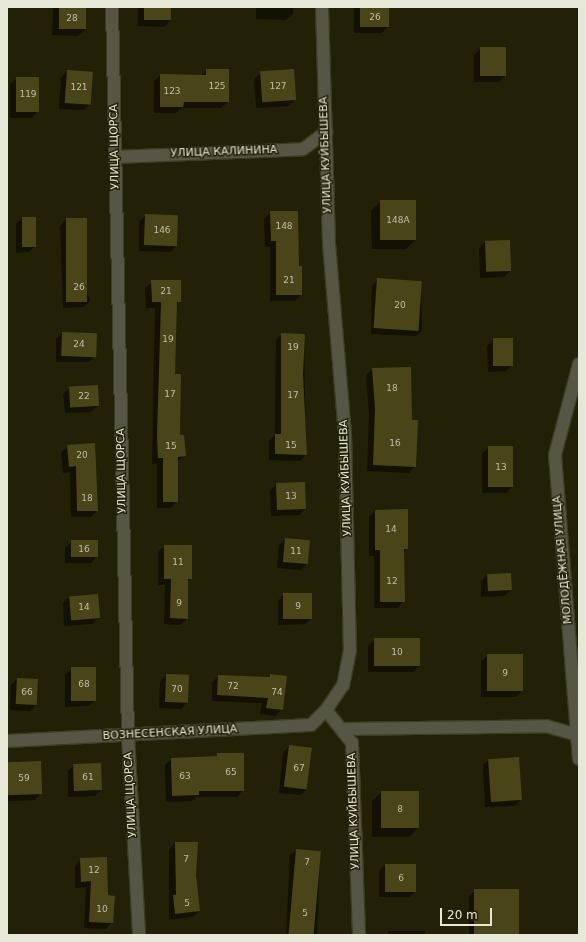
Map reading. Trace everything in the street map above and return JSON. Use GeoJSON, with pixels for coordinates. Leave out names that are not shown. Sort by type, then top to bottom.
{"type":"FeatureCollection","features":[{"type":"Feature","properties":{"kind":"street","name":"УЛИЦА ЩОРСА"},"geometry":{"type":"LineString","coordinates":[[112,7],[128,736],[139,935]]}},
{"type":"Feature","properties":{"kind":"street","name":"УЛИЦА КУЙБЫШЕВА"},"geometry":{"type":"LineString","coordinates":[[322,7],[329,244],[345,434],[350,650],[343,685],[326,710],[352,743],[358,935]]}},
{"type":"Feature","properties":{"kind":"street","name":"УЛИЦА КАЛИНИНА"},"geometry":{"type":"LineString","coordinates":[[116,157],[303,149],[326,132]]}},
{"type":"Feature","properties":{"kind":"street","name":"МОЛОДЁЖНАЯ УЛИЦА"},"geometry":{"type":"LineString","coordinates":[[579,364],[555,455],[579,759]]}},
{"type":"Feature","properties":{"kind":"street","name":"ВОЗНЕСЕНСКАЯ УЛИЦА"},"geometry":{"type":"LineString","coordinates":[[7,741],[128,736],[311,725],[326,710]]}},
{"type":"Feature","properties":{"kind":"street"},"geometry":{"type":"LineString","coordinates":[[342,730],[546,726],[577,735]]}},
{"type":"Feature","properties":{"kind":"building"},"geometry":{"type":"Polygon","coordinates":[[[59,7],[86,7],[86,29],[59,29],[59,7]]]}},
{"type":"Feature","properties":{"kind":"building"},"geometry":{"type":"Polygon","coordinates":[[[144,7],[171,7],[171,20],[144,20],[144,7]]]}},
{"type":"Feature","properties":{"kind":"building"},"geometry":{"type":"Polygon","coordinates":[[[360,7],[389,7],[389,27],[360,27],[360,7]]]}},
{"type":"Feature","properties":{"kind":"building"},"geometry":{"type":"Polygon","coordinates":[[[480,47],[506,47],[506,76],[480,76],[480,47]]]}},
{"type":"Feature","properties":{"kind":"building"},"geometry":{"type":"Polygon","coordinates":[[[206,69],[229,69],[229,102],[184,102],[183,107],[160,107],[160,74],[206,75],[206,69]]]}},
{"type":"Feature","properties":{"kind":"building"},"geometry":{"type":"Polygon","coordinates":[[[294,69],[296,100],[262,102],[260,71],[294,69]]]}},
{"type":"Feature","properties":{"kind":"building"},"geometry":{"type":"Polygon","coordinates":[[[67,70],[93,72],[91,105],[65,103],[67,70]]]}},
{"type":"Feature","properties":{"kind":"building"},"geometry":{"type":"Polygon","coordinates":[[[16,77],[39,77],[39,112],[16,112],[16,77]]]}},
{"type":"Feature","properties":{"kind":"building"},"geometry":{"type":"Polygon","coordinates":[[[380,200],[416,200],[416,240],[380,240],[380,200]]]}},
{"type":"Feature","properties":{"kind":"building"},"geometry":{"type":"Polygon","coordinates":[[[270,211],[298,211],[299,266],[302,266],[302,295],[276,295],[276,241],[271,241],[270,211]]]}},
{"type":"Feature","properties":{"kind":"building"},"geometry":{"type":"Polygon","coordinates":[[[145,214],[178,215],[177,246],[144,245],[145,214]]]}},
{"type":"Feature","properties":{"kind":"building"},"geometry":{"type":"Polygon","coordinates":[[[22,217],[36,217],[36,247],[22,247],[22,217]]]}},
{"type":"Feature","properties":{"kind":"building"},"geometry":{"type":"Polygon","coordinates":[[[66,218],[87,218],[87,302],[66,302],[66,218]]]}},
{"type":"Feature","properties":{"kind":"building"},"geometry":{"type":"Polygon","coordinates":[[[510,240],[511,271],[486,272],[485,241],[510,240]]]}},
{"type":"Feature","properties":{"kind":"building"},"geometry":{"type":"Polygon","coordinates":[[[377,278],[422,281],[418,331],[374,328],[377,278]]]}},
{"type":"Feature","properties":{"kind":"building"},"geometry":{"type":"Polygon","coordinates":[[[151,280],[181,280],[181,302],[177,302],[175,374],[181,374],[180,435],[184,435],[186,456],[178,457],[178,502],[163,502],[163,458],[158,458],[157,436],[161,302],[152,302],[151,280]]]}},
{"type":"Feature","properties":{"kind":"building"},"geometry":{"type":"Polygon","coordinates":[[[62,332],[97,333],[96,357],[61,356],[62,332]]]}},
{"type":"Feature","properties":{"kind":"building"},"geometry":{"type":"Polygon","coordinates":[[[281,333],[305,334],[303,374],[307,455],[275,454],[275,434],[281,434],[281,333]]]}},
{"type":"Feature","properties":{"kind":"building"},"geometry":{"type":"Polygon","coordinates":[[[493,338],[513,338],[513,366],[493,366],[493,338]]]}},
{"type":"Feature","properties":{"kind":"building"},"geometry":{"type":"Polygon","coordinates":[[[411,367],[412,420],[418,420],[416,467],[373,465],[375,409],[372,368],[411,367]]]}},
{"type":"Feature","properties":{"kind":"building"},"geometry":{"type":"Polygon","coordinates":[[[98,385],[99,406],[70,407],[69,387],[98,385]]]}},
{"type":"Feature","properties":{"kind":"building"},"geometry":{"type":"Polygon","coordinates":[[[95,443],[98,511],[77,511],[76,466],[69,467],[67,445],[95,443]]]}},
{"type":"Feature","properties":{"kind":"building"},"geometry":{"type":"Polygon","coordinates":[[[488,446],[513,446],[513,487],[488,487],[488,446]]]}},
{"type":"Feature","properties":{"kind":"building"},"geometry":{"type":"Polygon","coordinates":[[[305,482],[306,509],[277,510],[276,483],[305,482]]]}},
{"type":"Feature","properties":{"kind":"building"},"geometry":{"type":"Polygon","coordinates":[[[408,509],[408,549],[404,549],[405,602],[380,602],[380,550],[375,550],[375,510],[408,509]]]}},
{"type":"Feature","properties":{"kind":"building"},"geometry":{"type":"Polygon","coordinates":[[[285,538],[310,540],[308,564],[283,562],[285,538]]]}},
{"type":"Feature","properties":{"kind":"building"},"geometry":{"type":"Polygon","coordinates":[[[71,540],[98,540],[98,557],[71,557],[71,540]]]}},
{"type":"Feature","properties":{"kind":"building"},"geometry":{"type":"Polygon","coordinates":[[[164,545],[192,545],[192,579],[188,579],[188,619],[170,618],[171,579],[164,579],[164,545]]]}},
{"type":"Feature","properties":{"kind":"building"},"geometry":{"type":"Polygon","coordinates":[[[511,573],[512,590],[488,591],[487,574],[511,573]]]}},
{"type":"Feature","properties":{"kind":"building"},"geometry":{"type":"Polygon","coordinates":[[[283,593],[312,593],[312,619],[283,619],[283,593]]]}},
{"type":"Feature","properties":{"kind":"building"},"geometry":{"type":"Polygon","coordinates":[[[98,594],[100,618],[71,620],[69,597],[98,594]]]}},
{"type":"Feature","properties":{"kind":"building"},"geometry":{"type":"Polygon","coordinates":[[[374,638],[420,638],[420,666],[374,666],[374,638]]]}},
{"type":"Feature","properties":{"kind":"building"},"geometry":{"type":"Polygon","coordinates":[[[487,654],[523,654],[523,691],[487,691],[487,654]]]}},
{"type":"Feature","properties":{"kind":"building"},"geometry":{"type":"Polygon","coordinates":[[[71,667],[96,667],[96,701],[71,701],[71,667]]]}},
{"type":"Feature","properties":{"kind":"building"},"geometry":{"type":"Polygon","coordinates":[[[166,674],[189,675],[188,703],[165,702],[166,674]]]}},
{"type":"Feature","properties":{"kind":"building"},"geometry":{"type":"Polygon","coordinates":[[[270,674],[287,676],[283,710],[266,708],[268,698],[217,695],[218,675],[270,677],[270,674]]]}},
{"type":"Feature","properties":{"kind":"building"},"geometry":{"type":"Polygon","coordinates":[[[17,678],[38,679],[37,705],[16,704],[17,678]]]}},
{"type":"Feature","properties":{"kind":"building"},"geometry":{"type":"Polygon","coordinates":[[[289,745],[312,748],[307,789],[284,787],[289,745]]]}},
{"type":"Feature","properties":{"kind":"building"},"geometry":{"type":"Polygon","coordinates":[[[217,753],[244,753],[244,791],[199,791],[199,795],[172,796],[171,758],[217,756],[217,753]]]}},
{"type":"Feature","properties":{"kind":"building"},"geometry":{"type":"Polygon","coordinates":[[[519,757],[522,800],[491,802],[488,759],[519,757]]]}},
{"type":"Feature","properties":{"kind":"building"},"geometry":{"type":"Polygon","coordinates":[[[41,761],[42,794],[8,795],[7,762],[41,761]]]}},
{"type":"Feature","properties":{"kind":"building"},"geometry":{"type":"Polygon","coordinates":[[[101,763],[102,790],[74,791],[73,764],[101,763]]]}},
{"type":"Feature","properties":{"kind":"building"},"geometry":{"type":"Polygon","coordinates":[[[381,791],[419,791],[419,828],[381,828],[381,791]]]}},
{"type":"Feature","properties":{"kind":"building"},"geometry":{"type":"Polygon","coordinates":[[[175,842],[198,842],[196,875],[200,911],[175,914],[173,895],[176,895],[175,842]]]}},
{"type":"Feature","properties":{"kind":"building"},"geometry":{"type":"Polygon","coordinates":[[[296,849],[321,851],[314,935],[289,935],[296,849]]]}},
{"type":"Feature","properties":{"kind":"building"},"geometry":{"type":"Polygon","coordinates":[[[107,857],[108,895],[115,896],[113,923],[89,922],[91,881],[81,882],[80,858],[107,857]]]}},
{"type":"Feature","properties":{"kind":"building"},"geometry":{"type":"Polygon","coordinates":[[[385,864],[416,864],[416,892],[385,892],[385,864]]]}},
{"type":"Feature","properties":{"kind":"building"},"geometry":{"type":"Polygon","coordinates":[[[474,889],[519,889],[519,935],[474,935],[474,889]]]}}]}
